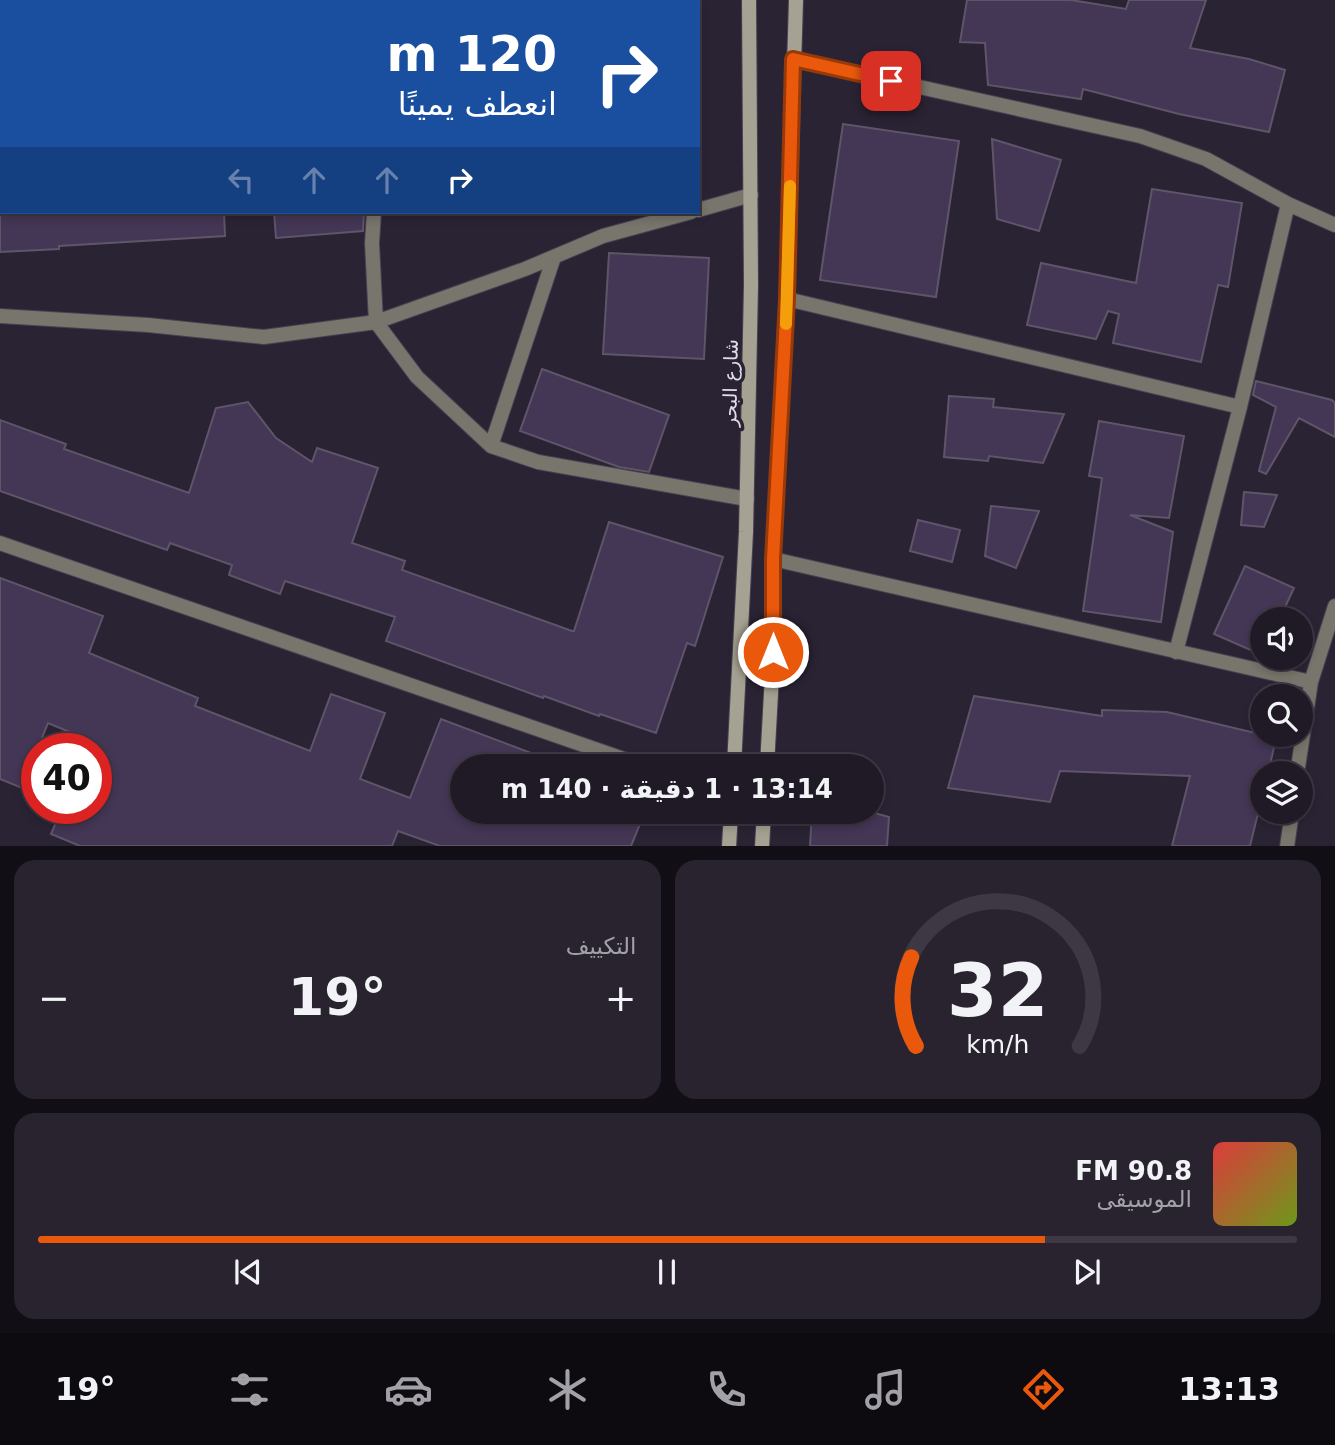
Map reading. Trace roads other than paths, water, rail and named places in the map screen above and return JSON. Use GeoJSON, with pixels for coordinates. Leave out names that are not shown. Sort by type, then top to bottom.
{"type":"FeatureCollection","features":[{"type":"Feature","properties":{"kind":"street","name":"شارع البحر"},"geometry":{"type":"LineString","coordinates":[[735,754],[747,499],[751,285],[749,0]]}},
{"type":"Feature","properties":{"kind":"street"},"geometry":{"type":"LineString","coordinates":[[768,754],[772,675],[773,559],[787,299],[796,0]]}},
{"type":"Feature","properties":{"kind":"street"},"geometry":{"type":"LineString","coordinates":[[793,59],[1139,136],[1206,159],[1287,204],[1335,225]]}},
{"type":"Feature","properties":{"kind":"street"},"geometry":{"type":"LineString","coordinates":[[700,209],[751,195]]}},
{"type":"Feature","properties":{"kind":"street"},"geometry":{"type":"LineString","coordinates":[[1176,652],[1240,407],[1287,204]]}},
{"type":"Feature","properties":{"kind":"street"},"geometry":{"type":"LineString","coordinates":[[374,214],[372,243],[376,322],[417,377],[491,446],[538,462],[747,499]]}},
{"type":"Feature","properties":{"kind":"street"},"geometry":{"type":"LineString","coordinates":[[0,316],[148,325],[264,337],[376,322],[554,257],[603,236],[684,214]]}},
{"type":"Feature","properties":{"kind":"street"},"geometry":{"type":"LineString","coordinates":[[491,446],[554,257]]}},
{"type":"Feature","properties":{"kind":"street"},"geometry":{"type":"LineString","coordinates":[[787,299],[1240,407]]}},
{"type":"Feature","properties":{"kind":"street"},"geometry":{"type":"LineString","coordinates":[[0,543],[609,754]]}},
{"type":"Feature","properties":{"kind":"street"},"geometry":{"type":"LineString","coordinates":[[773,559],[1311,682]]}},
{"type":"Feature","properties":{"kind":"street"},"geometry":{"type":"LineString","coordinates":[[1299,761],[1311,682],[1335,606]]}},
{"type":"Feature","properties":{"kind":"street"},"geometry":{"type":"LineString","coordinates":[[729,846],[730,824]]}},
{"type":"Feature","properties":{"kind":"street"},"geometry":{"type":"LineString","coordinates":[[762,846],[763,824]]}},
{"type":"Feature","properties":{"kind":"street"},"geometry":{"type":"LineString","coordinates":[[1287,846],[1290,824]]}}]}
